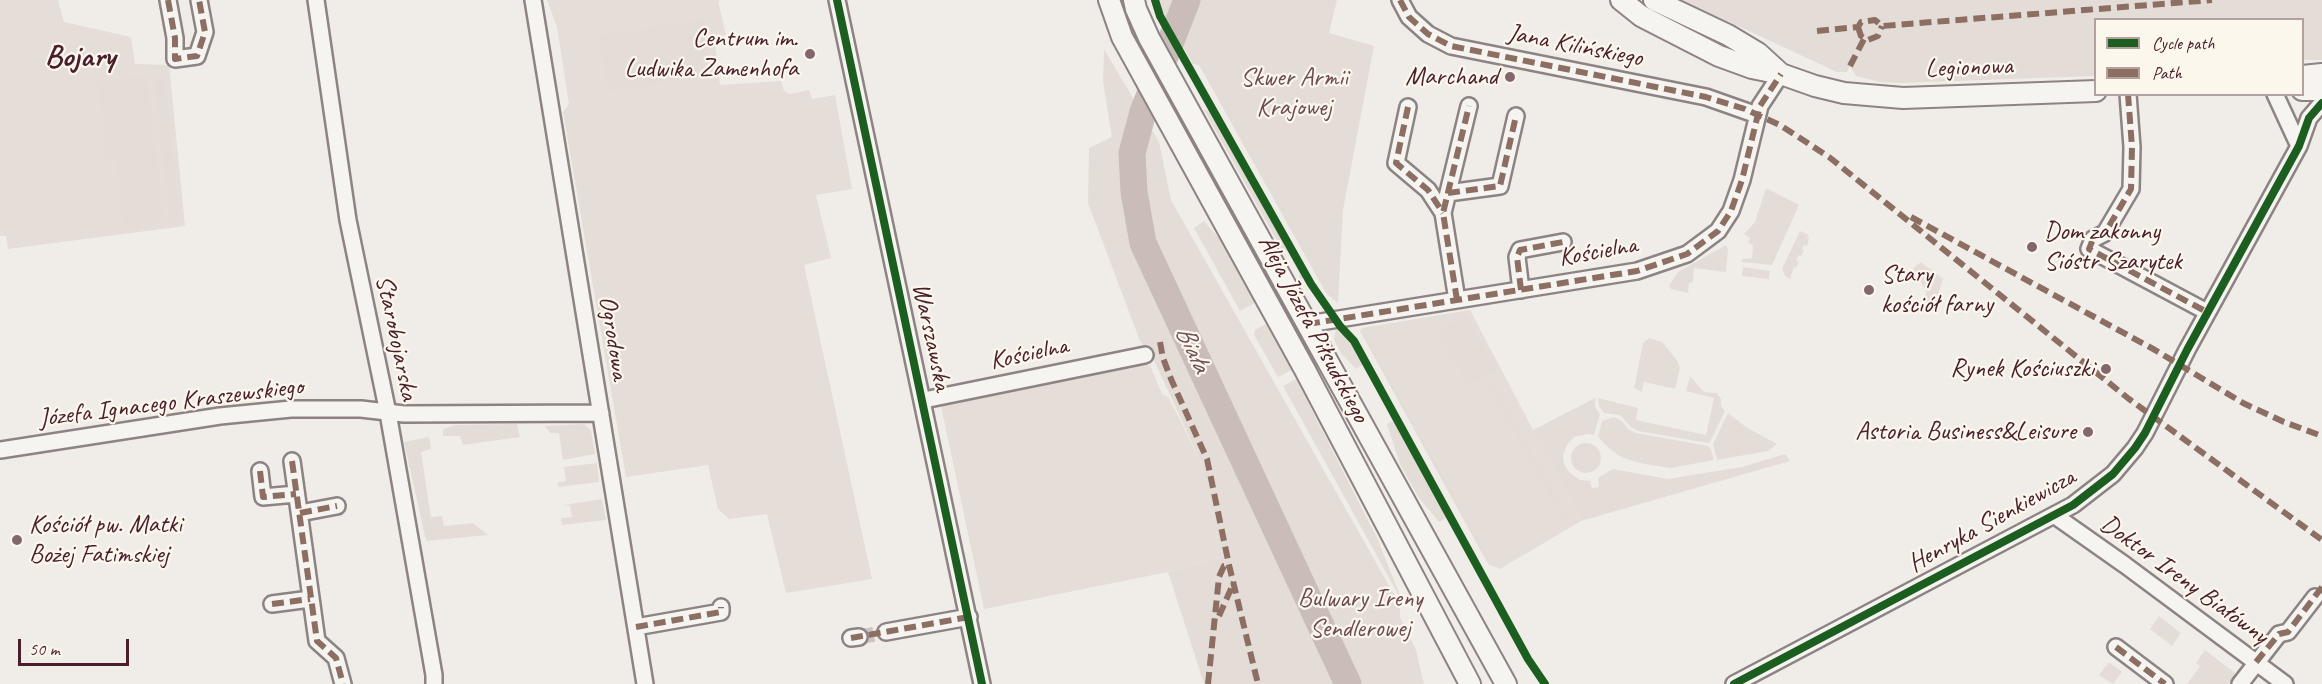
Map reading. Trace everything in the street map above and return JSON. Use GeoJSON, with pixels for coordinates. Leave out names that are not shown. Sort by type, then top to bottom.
{"type":"FeatureCollection","features":[{"type":"Feature","properties":{"kind":"main road","name":"Aleja Józefa Piłsudskiego"},"geometry":{"type":"LineString","coordinates":[[1109,0],[1122,37],[1368,486],[1470,684]]}},
{"type":"Feature","properties":{"kind":"main road","name":"Aleja Józefa Piłsudskiego"},"geometry":{"type":"LineString","coordinates":[[1134,0],[1149,38],[1506,684]]}},
{"type":"Feature","properties":{"kind":"main road","name":"Legionowa"},"geometry":{"type":"LineString","coordinates":[[1622,0],[1641,16],[1719,56],[1752,68],[1781,74],[1844,93],[1903,98],[2094,91]]}},
{"type":"Feature","properties":{"kind":"main road"},"geometry":{"type":"LineString","coordinates":[[1654,0],[1738,41],[1758,53],[1781,74]]}},
{"type":"Feature","properties":{"kind":"main road"},"geometry":{"type":"LineString","coordinates":[[2304,76],[2322,74]]}},
{"type":"Feature","properties":{"kind":"main road"},"geometry":{"type":"LineString","coordinates":[[2304,90],[2322,90]]}},
{"type":"Feature","properties":{"kind":"street"},"geometry":{"type":"LineString","coordinates":[[168,0],[175,38],[175,59],[197,56],[205,32],[199,0]]}},
{"type":"Feature","properties":{"kind":"street","name":"Starobojarska"},"geometry":{"type":"LineString","coordinates":[[316,0],[348,220],[388,413],[434,684]]}},
{"type":"Feature","properties":{"kind":"street","name":"Ogrodowa"},"geometry":{"type":"LineString","coordinates":[[533,0],[645,684]]}},
{"type":"Feature","properties":{"kind":"street","name":"Warszawska"},"geometry":{"type":"LineString","coordinates":[[837,0],[924,400],[982,684]]}},
{"type":"Feature","properties":{"kind":"street","name":"Jana Kilińskiego"},"geometry":{"type":"LineString","coordinates":[[1400,0],[1409,17],[1428,34],[1451,46],[1706,97],[1757,114]]}},
{"type":"Feature","properties":{"kind":"street","name":"Kościelna"},"geometry":{"type":"LineString","coordinates":[[1308,324],[1637,271],[1678,259],[1718,231],[1731,211],[1742,180],[1757,114],[1781,74]]}},
{"type":"Feature","properties":{"kind":"street"},"geometry":{"type":"LineString","coordinates":[[2128,96],[2132,147],[2131,189],[2105,233],[2093,239],[2089,249],[2207,312]]}},
{"type":"Feature","properties":{"kind":"street"},"geometry":{"type":"LineString","coordinates":[[2276,96],[2300,146]]}},
{"type":"Feature","properties":{"kind":"street","name":"Henryka Sienkiewicza"},"geometry":{"type":"LineString","coordinates":[[2300,146],[2309,118],[2322,103]]}},
{"type":"Feature","properties":{"kind":"street"},"geometry":{"type":"LineString","coordinates":[[1443,213],[1468,106]]}},
{"type":"Feature","properties":{"kind":"street"},"geometry":{"type":"LineString","coordinates":[[1408,107],[1396,163],[1428,190],[1443,213],[1458,300]]}},
{"type":"Feature","properties":{"kind":"street"},"geometry":{"type":"LineString","coordinates":[[1448,193],[1500,186],[1516,116]]}},
{"type":"Feature","properties":{"kind":"street","name":"Henryka Sienkiewicza"},"geometry":{"type":"LineString","coordinates":[[1734,684],[2054,515],[2104,482],[2135,448],[2207,312],[2300,146],[2322,117]]}},
{"type":"Feature","properties":{"kind":"street"},"geometry":{"type":"LineString","coordinates":[[1521,290],[1516,257],[1520,250],[1563,242]]}},
{"type":"Feature","properties":{"kind":"street","name":"Kościelna"},"geometry":{"type":"LineString","coordinates":[[924,400],[1145,355]]}},
{"type":"Feature","properties":{"kind":"street","name":"Józefa Ignacego Kraszewskiego"},"geometry":{"type":"LineString","coordinates":[[0,450],[252,412],[361,409],[388,413],[601,412]]}},
{"type":"Feature","properties":{"kind":"street"},"geometry":{"type":"LineString","coordinates":[[292,461],[317,641],[336,658],[343,684]]}},
{"type":"Feature","properties":{"kind":"street"},"geometry":{"type":"LineString","coordinates":[[260,471],[262,497],[296,494]]}},
{"type":"Feature","properties":{"kind":"street"},"geometry":{"type":"LineString","coordinates":[[300,513],[338,506]]}},
{"type":"Feature","properties":{"kind":"street","name":"Doktor Ireny Białówny"},"geometry":{"type":"LineString","coordinates":[[2054,515],[2285,684]]}},
{"type":"Feature","properties":{"kind":"street"},"geometry":{"type":"LineString","coordinates":[[2240,684],[2279,634],[2288,632],[2315,597]]}},
{"type":"Feature","properties":{"kind":"street"},"geometry":{"type":"LineString","coordinates":[[272,604],[310,598]]}},
{"type":"Feature","properties":{"kind":"street"},"geometry":{"type":"LineString","coordinates":[[636,627],[721,612],[720,607]]}},
{"type":"Feature","properties":{"kind":"street"},"geometry":{"type":"LineString","coordinates":[[886,632],[969,617]]}},
{"type":"Feature","properties":{"kind":"street"},"geometry":{"type":"LineString","coordinates":[[2116,647],[2165,684]]}},
{"type":"Feature","properties":{"kind":"shaded area"},"geometry":{"type":"Polygon","coordinates":[[[0,0],[58,0],[64,22],[131,37],[135,64],[169,65],[185,226],[8,249],[6,236],[0,236],[0,0]]]}},
{"type":"Feature","properties":{"kind":"shaded area"},"geometry":{"type":"Polygon","coordinates":[[[547,0],[722,0],[718,1],[726,35],[714,37],[720,85],[781,81],[784,91],[790,94],[809,90],[812,99],[835,95],[852,189],[816,195],[831,258],[804,265],[872,579],[786,593],[767,514],[729,519],[718,509],[708,465],[626,477],[563,112],[569,104],[557,27],[547,0]]]}},
{"type":"Feature","properties":{"kind":"shaded area"},"geometry":{"type":"Polygon","coordinates":[[[1470,310],[1581,521],[1500,569],[1491,558],[1362,328],[1470,310]]]}},
{"type":"Feature","properties":{"kind":"shaded area"},"geometry":{"type":"Polygon","coordinates":[[[1150,365],[1162,394],[1169,398],[1201,462],[1222,557],[1168,572],[984,609],[941,406],[1150,365]]]}},
{"type":"Feature","properties":{"kind":"green space","name":"Skwer Armii Krajowej"},"geometry":{"type":"Polygon","coordinates":[[[1158,0],[1337,0],[1329,33],[1374,46],[1343,210],[1338,303],[1326,293],[1199,65],[1193,64],[1165,17],[1158,0]]]}},
{"type":"Feature","properties":{"kind":"green space"},"geometry":{"type":"Polygon","coordinates":[[[1682,0],[2322,0],[2322,60],[2304,60],[2304,18],[2094,18],[2094,76],[1901,83],[1880,82],[1856,76],[1850,66],[1847,72],[1837,72],[1682,0]]]}},
{"type":"Feature","properties":{"kind":"green space"},"geometry":{"type":"Polygon","coordinates":[[[703,19],[712,75],[608,92],[599,36],[703,19]]]}},
{"type":"Feature","properties":{"kind":"green space","name":"Bulwary Ireny Sendlerowej"},"geometry":{"type":"Polygon","coordinates":[[[1104,49],[1159,142],[1171,200],[1400,605],[1400,617],[1416,650],[1424,684],[1204,684],[1168,572],[1222,557],[1201,462],[1150,352],[1140,341],[1088,203],[1089,148],[1112,137],[1103,82],[1104,49]]]}},
{"type":"Feature","properties":{"kind":"green space"},"geometry":{"type":"Polygon","coordinates":[[[154,75],[163,75],[180,222],[170,222],[154,75]]]}},
{"type":"Feature","properties":{"kind":"green space"},"geometry":{"type":"Polygon","coordinates":[[[146,76],[164,221],[124,225],[116,160],[107,160],[98,81],[146,76]]]}},
{"type":"Feature","properties":{"kind":"green space"},"geometry":{"type":"Polygon","coordinates":[[[1204,110],[1211,111],[1302,274],[1303,277],[1299,281],[1300,274],[1287,251],[1281,248],[1204,110]]]}},
{"type":"Feature","properties":{"kind":"green space"},"geometry":{"type":"Polygon","coordinates":[[[1766,188],[1799,205],[1772,265],[1742,262],[1742,259],[1752,258],[1753,245],[1748,243],[1750,238],[1744,234],[1755,222],[1766,188]]]}},
{"type":"Feature","properties":{"kind":"green space"},"geometry":{"type":"Polygon","coordinates":[[[1204,221],[1225,245],[1257,302],[1240,311],[1194,228],[1204,221]]]}},
{"type":"Feature","properties":{"kind":"green space"},"geometry":{"type":"Polygon","coordinates":[[[1800,231],[1809,235],[1807,237],[1809,239],[1807,246],[1804,245],[1802,249],[1804,250],[1801,256],[1799,255],[1796,260],[1799,262],[1796,268],[1794,267],[1790,279],[1785,276],[1782,269],[1800,231]]]}},
{"type":"Feature","properties":{"kind":"green space"},"geometry":{"type":"Polygon","coordinates":[[[1726,245],[1728,249],[1726,272],[1694,268],[1693,282],[1689,283],[1688,293],[1671,289],[1669,286],[1678,272],[1726,245]]]}},
{"type":"Feature","properties":{"kind":"green space"},"geometry":{"type":"Polygon","coordinates":[[[1921,262],[1943,279],[1936,302],[1921,305],[1920,302],[1927,293],[1913,268],[1921,262]]]}},
{"type":"Feature","properties":{"kind":"green space"},"geometry":{"type":"Polygon","coordinates":[[[1743,267],[1770,271],[1769,279],[1742,276],[1743,267]]]}},
{"type":"Feature","properties":{"kind":"green space"},"geometry":{"type":"Polygon","coordinates":[[[1466,316],[1496,370],[1468,385],[1438,332],[1466,316]]]}},
{"type":"Feature","properties":{"kind":"green space"},"geometry":{"type":"Polygon","coordinates":[[[1268,323],[1292,370],[1278,377],[1254,335],[1255,330],[1268,323]]]}},
{"type":"Feature","properties":{"kind":"green space"},"geometry":{"type":"Polygon","coordinates":[[[1338,328],[1353,344],[1364,364],[1356,369],[1341,353],[1334,340],[1338,328]]]}},
{"type":"Feature","properties":{"kind":"green space"},"geometry":{"type":"Polygon","coordinates":[[[1362,328],[1491,558],[1500,569],[1488,564],[1360,331],[1362,328]]]}},
{"type":"Feature","properties":{"kind":"green space"},"geometry":{"type":"Polygon","coordinates":[[[1649,338],[1662,342],[1677,360],[1680,368],[1675,389],[1644,382],[1642,392],[1634,388],[1643,343],[1649,338]]]}},
{"type":"Feature","properties":{"kind":"green space"},"geometry":{"type":"Polygon","coordinates":[[[1690,376],[1704,392],[1717,393],[1725,411],[1708,443],[1638,431],[1620,415],[1604,413],[1599,406],[1598,398],[1638,408],[1636,420],[1706,435],[1714,398],[1686,391],[1690,376]]]}},
{"type":"Feature","properties":{"kind":"green space"},"geometry":{"type":"Polygon","coordinates":[[[1296,379],[1377,538],[1404,605],[1283,386],[1296,379]]]}},
{"type":"Feature","properties":{"kind":"green space"},"geometry":{"type":"Polygon","coordinates":[[[1492,381],[1572,525],[1568,527],[1487,384],[1492,381]]]}},
{"type":"Feature","properties":{"kind":"green space"},"geometry":{"type":"Polygon","coordinates":[[[1595,398],[1595,407],[1600,414],[1594,435],[1574,437],[1567,445],[1563,456],[1564,464],[1569,472],[1580,480],[1590,481],[1592,488],[1599,487],[1598,478],[1613,469],[1668,479],[1742,467],[1785,454],[1790,461],[1581,521],[1533,430],[1595,398]]]}},
{"type":"Feature","properties":{"kind":"green space"},"geometry":{"type":"Polygon","coordinates":[[[1728,413],[1746,427],[1777,444],[1768,451],[1717,460],[1713,444],[1728,413]]]}},
{"type":"Feature","properties":{"kind":"green space"},"geometry":{"type":"Polygon","coordinates":[[[1614,417],[1636,433],[1708,446],[1714,460],[1671,468],[1623,458],[1598,437],[1602,421],[1614,417]]]}},
{"type":"Feature","properties":{"kind":"green space"},"geometry":{"type":"Polygon","coordinates":[[[1395,420],[1448,517],[1439,522],[1419,498],[1400,464],[1387,424],[1395,420]]]}},
{"type":"Feature","properties":{"kind":"green space"},"geometry":{"type":"Polygon","coordinates":[[[517,424],[520,437],[463,445],[460,436],[443,436],[443,429],[456,425],[517,424]]]}},
{"type":"Feature","properties":{"kind":"green space"},"geometry":{"type":"Polygon","coordinates":[[[584,424],[591,430],[595,454],[563,460],[559,433],[550,433],[545,426],[584,424]]]}},
{"type":"Feature","properties":{"kind":"green space"},"geometry":{"type":"Polygon","coordinates":[[[429,437],[431,449],[421,452],[431,517],[442,516],[444,526],[473,523],[488,535],[426,541],[404,442],[429,437]]]}},
{"type":"Feature","properties":{"kind":"green space"},"geometry":{"type":"Polygon","coordinates":[[[1586,443],[1596,448],[1601,458],[1596,468],[1586,473],[1576,468],[1571,458],[1576,448],[1586,443]]]}},
{"type":"Feature","properties":{"kind":"green space"},"geometry":{"type":"Polygon","coordinates":[[[597,463],[599,482],[558,487],[558,482],[566,481],[564,467],[597,463]]]}},
{"type":"Feature","properties":{"kind":"green space"},"geometry":{"type":"Polygon","coordinates":[[[602,499],[606,520],[562,525],[561,518],[572,517],[570,506],[563,505],[602,499]]]}},
{"type":"Feature","properties":{"kind":"green space"},"geometry":{"type":"Polygon","coordinates":[[[2159,616],[2181,633],[2172,646],[2150,629],[2159,616]]]}},
{"type":"Feature","properties":{"kind":"green space"},"geometry":{"type":"Polygon","coordinates":[[[2205,650],[2234,672],[2235,675],[2228,684],[2187,684],[2200,666],[2196,663],[2205,650]]]}},
{"type":"Feature","properties":{"kind":"green space"},"geometry":{"type":"Polygon","coordinates":[[[2109,662],[2122,672],[2113,684],[2099,675],[2109,662]]]}},
{"type":"Feature","properties":{"kind":"waterway","name":"Biała"},"geometry":{"type":"LineString","coordinates":[[1187,0],[1143,112],[1132,153],[1134,192],[1143,243],[1348,684]]}},
{"type":"Feature","properties":{"kind":"tunnel"},"geometry":{"type":"LineString","coordinates":[[859,637],[886,632]]}},
{"type":"Feature","properties":{"kind":"marked path"},"geometry":{"type":"LineString","coordinates":[[168,0],[175,38],[175,59],[197,56],[205,32],[199,0]]}},
{"type":"Feature","properties":{"kind":"marked path"},"geometry":{"type":"LineString","coordinates":[[1400,0],[1409,17],[1428,34],[1451,46],[1706,97],[1745,109],[1780,125],[1829,157],[2129,399],[2322,540]]}},
{"type":"Feature","properties":{"kind":"marked path"},"geometry":{"type":"LineString","coordinates":[[1817,31],[1858,27],[1861,22],[1875,20],[1882,26],[2212,0]]}},
{"type":"Feature","properties":{"kind":"marked path"},"geometry":{"type":"LineString","coordinates":[[1858,27],[1861,36],[1868,40],[1878,36],[1882,26]]}},
{"type":"Feature","properties":{"kind":"marked path"},"geometry":{"type":"LineString","coordinates":[[1850,66],[1864,39]]}},
{"type":"Feature","properties":{"kind":"marked path"},"geometry":{"type":"LineString","coordinates":[[1308,324],[1637,271],[1687,254],[1718,231],[1731,211],[1742,180],[1760,106],[1781,74]]}},
{"type":"Feature","properties":{"kind":"marked path"},"geometry":{"type":"LineString","coordinates":[[2128,96],[2132,147],[2131,189],[2105,233],[2093,239],[2089,249],[2207,312]]}},
{"type":"Feature","properties":{"kind":"marked path"},"geometry":{"type":"LineString","coordinates":[[1457,300],[1443,213],[1469,106]]}},
{"type":"Feature","properties":{"kind":"marked path"},"geometry":{"type":"LineString","coordinates":[[1408,107],[1396,163],[1428,190],[1443,213]]}},
{"type":"Feature","properties":{"kind":"marked path"},"geometry":{"type":"LineString","coordinates":[[1448,193],[1500,186],[1516,116]]}},
{"type":"Feature","properties":{"kind":"marked path"},"geometry":{"type":"LineString","coordinates":[[1911,217],[2155,350],[2243,403],[2322,436]]}},
{"type":"Feature","properties":{"kind":"marked path"},"geometry":{"type":"LineString","coordinates":[[1521,290],[1517,257],[1520,250],[1563,242]]}},
{"type":"Feature","properties":{"kind":"marked path"},"geometry":{"type":"LineString","coordinates":[[1160,342],[1171,379],[1207,459],[1229,565],[1258,684]]}},
{"type":"Feature","properties":{"kind":"marked path"},"geometry":{"type":"LineString","coordinates":[[292,461],[317,641],[336,658],[343,684]]}},
{"type":"Feature","properties":{"kind":"marked path"},"geometry":{"type":"LineString","coordinates":[[260,471],[263,497],[296,494]]}},
{"type":"Feature","properties":{"kind":"marked path"},"geometry":{"type":"LineString","coordinates":[[300,513],[337,506]]}},
{"type":"Feature","properties":{"kind":"marked path"},"geometry":{"type":"LineString","coordinates":[[1208,684],[1219,577],[1224,566],[1229,565]]}},
{"type":"Feature","properties":{"kind":"marked path"},"geometry":{"type":"LineString","coordinates":[[1219,616],[1234,582]]}},
{"type":"Feature","properties":{"kind":"marked path"},"geometry":{"type":"LineString","coordinates":[[2256,662],[2279,634],[2288,632],[2322,587]]}},
{"type":"Feature","properties":{"kind":"marked path"},"geometry":{"type":"LineString","coordinates":[[272,604],[310,599]]}},
{"type":"Feature","properties":{"kind":"marked path"},"geometry":{"type":"LineString","coordinates":[[636,627],[721,612],[721,607]]}},
{"type":"Feature","properties":{"kind":"marked path"},"geometry":{"type":"LineString","coordinates":[[851,638],[969,617]]}},
{"type":"Feature","properties":{"kind":"marked path"},"geometry":{"type":"LineString","coordinates":[[2116,647],[2165,684]]}},
{"type":"Feature","properties":{"kind":"cycle path"},"geometry":{"type":"LineString","coordinates":[[837,0],[982,684]]}},
{"type":"Feature","properties":{"kind":"cycle path"},"geometry":{"type":"LineString","coordinates":[[1155,0],[1160,16],[1311,284],[1340,326],[1354,341],[1528,659],[1545,684]]}},
{"type":"Feature","properties":{"kind":"cycle path"},"geometry":{"type":"LineString","coordinates":[[1734,684],[2073,505],[2113,474],[2145,433],[2187,350],[2299,146],[2309,118],[2322,103]]}},
{"type":"Feature","properties":{"kind":"place","name":"Centrum im. Ludwika Zamenhofa"},"geometry":{"type":"Point","coordinates":[810,54]}},
{"type":"Feature","properties":{"kind":"place","name":"Marchand"},"geometry":{"type":"Point","coordinates":[1510,77]}},
{"type":"Feature","properties":{"kind":"place","name":"Dom zakonny Sióstr Szarytek"},"geometry":{"type":"Point","coordinates":[2032,247]}},
{"type":"Feature","properties":{"kind":"place","name":"Stary kościół farny"},"geometry":{"type":"Point","coordinates":[1869,290]}},
{"type":"Feature","properties":{"kind":"place","name":"Rynek Kościuszki"},"geometry":{"type":"Point","coordinates":[2106,369]}},
{"type":"Feature","properties":{"kind":"place","name":"Astoria Business&Leisure"},"geometry":{"type":"Point","coordinates":[2088,432]}},
{"type":"Feature","properties":{"kind":"place","name":"Kościół pw. Matki Bożej Fatimskiej"},"geometry":{"type":"Point","coordinates":[17,540]}},
{"type":"Feature","properties":{"kind":"district","name":"Bojary"},"geometry":{"type":"Point","coordinates":[80,58]}}]}
